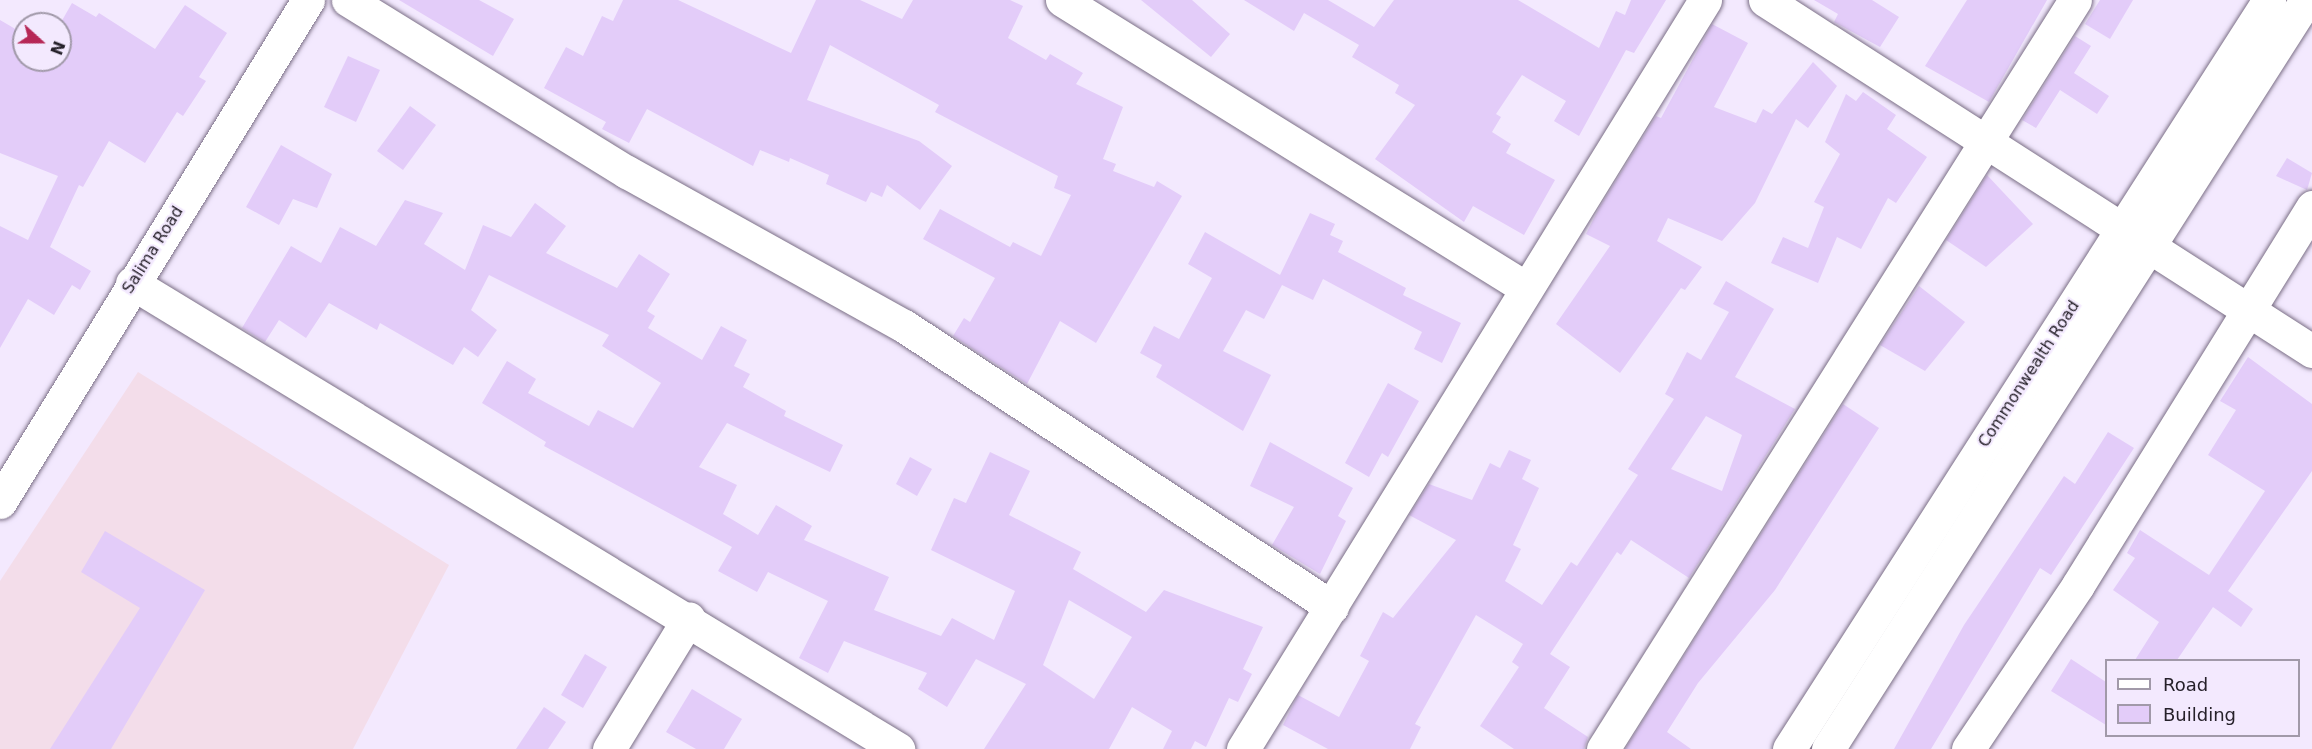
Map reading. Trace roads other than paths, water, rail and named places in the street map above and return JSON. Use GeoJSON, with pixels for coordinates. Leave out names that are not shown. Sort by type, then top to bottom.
{"type":"FeatureCollection","features":[{"type":"Feature","properties":{"kind":"street","name":"Salima Road"},"geometry":{"type":"LineString","coordinates":[[0,502],[132,283],[308,0]]}},
{"type":"Feature","properties":{"kind":"street"},"geometry":{"type":"LineString","coordinates":[[348,0],[627,172],[904,326],[1332,606]]}},
{"type":"Feature","properties":{"kind":"street"},"geometry":{"type":"LineString","coordinates":[[1062,0],[1526,288]]}},
{"type":"Feature","properties":{"kind":"street"},"geometry":{"type":"LineString","coordinates":[[1243,749],[1705,0]]}},
{"type":"Feature","properties":{"kind":"street"},"geometry":{"type":"LineString","coordinates":[[1766,0],[1987,138],[2312,351]]}},
{"type":"Feature","properties":{"kind":"street"},"geometry":{"type":"LineString","coordinates":[[1604,749],[2075,0]]}},
{"type":"Feature","properties":{"kind":"street","name":"Commonwealth Road"},"geometry":{"type":"LineString","coordinates":[[1828,749],[2136,235],[2270,0]]}},
{"type":"Feature","properties":{"kind":"street","name":"Commonwealth Road"},"geometry":{"type":"LineString","coordinates":[[1789,749],[2136,235],[2306,0]]}},
{"type":"Feature","properties":{"kind":"street"},"geometry":{"type":"LineString","coordinates":[[1968,749],[2078,585],[2246,307],[2312,207]]}},
{"type":"Feature","properties":{"kind":"street"},"geometry":{"type":"LineString","coordinates":[[132,283],[689,618],[898,749]]}},
{"type":"Feature","properties":{"kind":"street"},"geometry":{"type":"LineString","coordinates":[[609,749],[689,618]]}}]}
